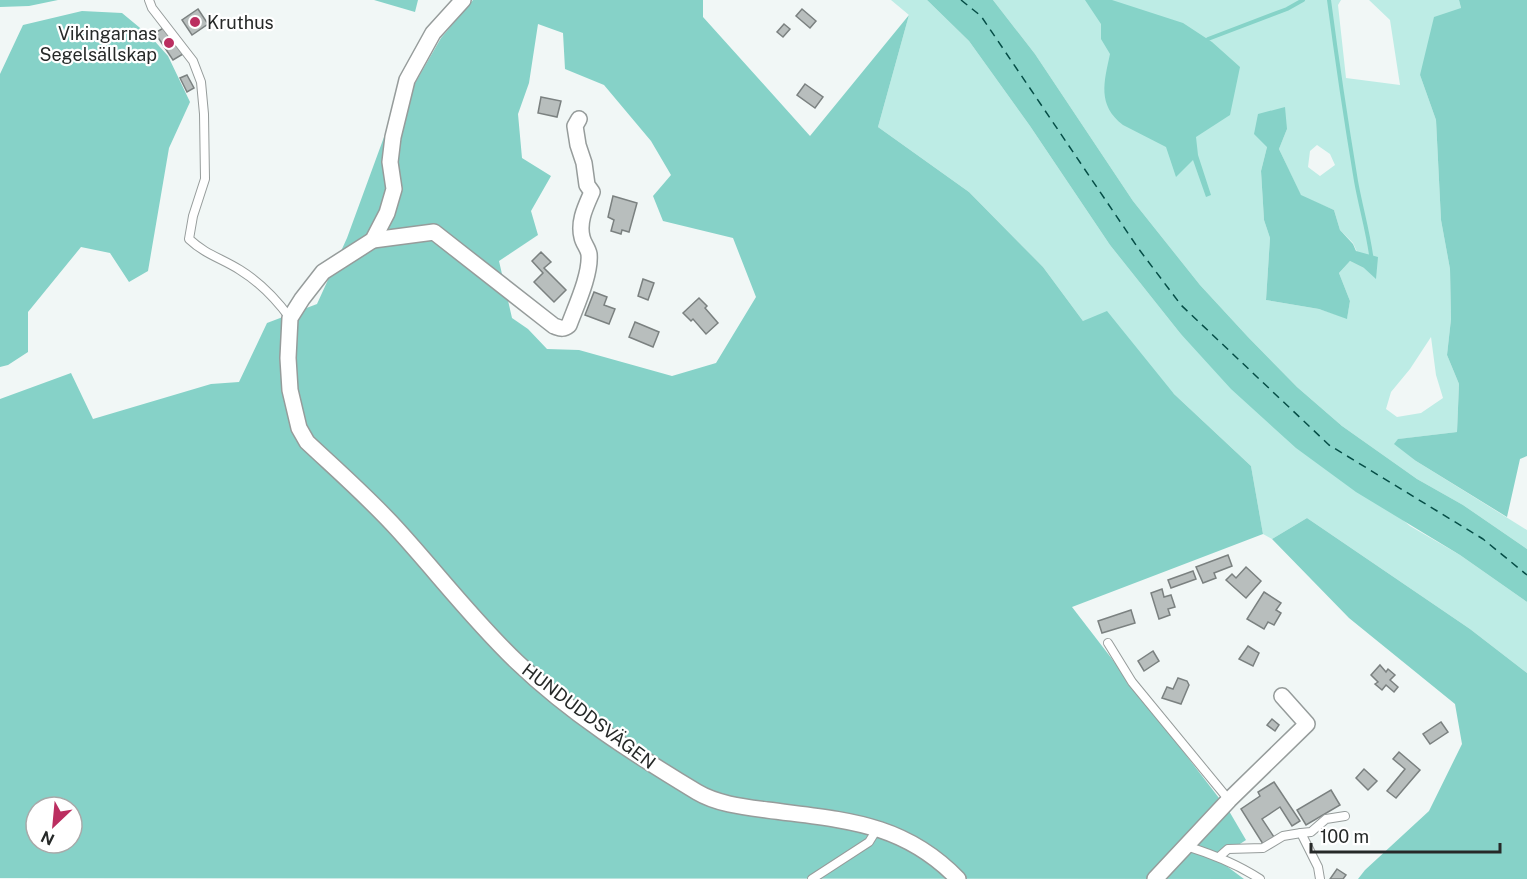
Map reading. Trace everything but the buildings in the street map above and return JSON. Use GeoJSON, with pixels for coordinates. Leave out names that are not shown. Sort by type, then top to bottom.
{"type":"FeatureCollection","features":[{"type":"Feature","properties":{"kind":"street","name":"HUNDUDDSVÄGEN"},"geometry":{"type":"LineString","coordinates":[[373,240],[387,213],[394,189],[390,162],[393,137],[407,80],[433,33],[463,0]]}},
{"type":"Feature","properties":{"kind":"street","name":"HUNDUDDSVÄGEN"},"geometry":{"type":"LineString","coordinates":[[579,118],[575,126],[578,145],[584,163],[587,185],[592,192],[582,217],[582,236],[589,253],[588,268],[569,325],[561,329],[554,326],[434,232],[373,240],[323,272],[302,299],[291,318],[288,358],[290,390],[299,428],[307,442],[397,529],[472,616],[518,663],[560,699],[619,742],[700,794],[742,807],[854,821],[878,828],[913,844],[932,856],[958,879]]}},
{"type":"Feature","properties":{"kind":"street"},"geometry":{"type":"LineString","coordinates":[[1155,879],[1229,800],[1307,724],[1282,696]]}},
{"type":"Feature","properties":{"kind":"lane"},"geometry":{"type":"LineString","coordinates":[[149,0],[152,8],[193,61],[201,82],[205,179],[193,216],[189,239],[201,251],[263,285],[291,318]]}},
{"type":"Feature","properties":{"kind":"lane"},"geometry":{"type":"LineString","coordinates":[[1108,643],[1132,682],[1229,800]]}},
{"type":"Feature","properties":{"kind":"lane"},"geometry":{"type":"LineString","coordinates":[[1219,857],[1228,849],[1263,848],[1283,836],[1311,832],[1326,819],[1345,816]]}},
{"type":"Feature","properties":{"kind":"lane"},"geometry":{"type":"LineString","coordinates":[[812,879],[869,842],[878,828]]}},
{"type":"Feature","properties":{"kind":"lane"},"geometry":{"type":"LineString","coordinates":[[1301,833],[1318,867],[1320,879]]}},
{"type":"Feature","properties":{"kind":"lane"},"geometry":{"type":"LineString","coordinates":[[1186,846],[1219,857],[1260,879]]}},
{"type":"Feature","properties":{"kind":"shaded area"},"geometry":{"type":"Polygon","coordinates":[[[0,0],[58,0],[29,6],[0,7],[0,0]]]}},
{"type":"Feature","properties":{"kind":"shaded area"},"geometry":{"type":"Polygon","coordinates":[[[374,0],[418,0],[415,12],[374,0]]]}},
{"type":"Feature","properties":{"kind":"shaded area"},"geometry":{"type":"Polygon","coordinates":[[[473,0],[703,0],[703,17],[810,136],[909,15],[878,127],[969,192],[1043,267],[1083,321],[1107,311],[1174,394],[1251,466],[1263,534],[1072,607],[1229,811],[1246,840],[1217,859],[1244,879],[0,878],[0,399],[71,373],[93,419],[211,384],[239,382],[267,323],[317,304],[347,238],[384,137],[441,38],[473,0]],[[538,24],[529,83],[518,114],[522,158],[551,176],[531,211],[538,235],[499,261],[512,318],[528,329],[547,349],[579,350],[672,376],[716,363],[756,297],[733,238],[663,221],[653,196],[671,175],[651,141],[604,85],[565,69],[563,33],[538,24]]]}},
{"type":"Feature","properties":{"kind":"shaded area"},"geometry":{"type":"Polygon","coordinates":[[[891,0],[927,0],[969,41],[1030,126],[1110,245],[1180,333],[1410,526],[1460,555],[1527,602],[1527,673],[1470,629],[1307,518],[1272,539],[1263,534],[1251,466],[1174,394],[1083,321],[1043,267],[969,192],[878,127],[909,15],[891,0]]]}},
{"type":"Feature","properties":{"kind":"shaded area"},"geometry":{"type":"Polygon","coordinates":[[[927,0],[993,0],[1035,54],[1133,201],[1200,285],[1248,337],[1297,387],[1342,426],[1417,479],[1463,505],[1527,549],[1527,602],[1460,555],[1356,492],[1296,448],[1231,389],[1180,333],[1110,245],[1030,126],[969,41],[927,0]]]}},
{"type":"Feature","properties":{"kind":"shaded area"},"geometry":{"type":"Polygon","coordinates":[[[993,0],[1341,0],[1338,5],[1346,78],[1400,85],[1390,20],[1369,0],[1459,0],[1461,8],[1420,75],[1436,120],[1441,220],[1450,269],[1451,319],[1447,355],[1459,384],[1457,432],[1399,439],[1416,461],[1527,530],[1527,549],[1463,505],[1417,479],[1342,426],[1297,387],[1200,285],[1133,201],[1035,54],[993,0]],[[1287,129],[1267,147],[1261,171],[1264,220],[1270,238],[1266,300],[1319,309],[1347,318],[1350,301],[1339,273],[1350,261],[1364,268],[1353,243],[1340,230],[1334,210],[1301,196],[1279,149],[1287,129]],[[1317,145],[1310,151],[1308,167],[1320,176],[1335,165],[1330,154],[1317,145]],[[1431,337],[1410,369],[1391,392],[1386,409],[1397,417],[1421,413],[1443,398],[1436,375],[1431,337]]]}},
{"type":"Feature","properties":{"kind":"shaded area"},"geometry":{"type":"Polygon","coordinates":[[[1085,0],[1112,0],[1183,23],[1212,42],[1240,67],[1230,115],[1196,137],[1198,155],[1211,195],[1206,197],[1193,160],[1176,177],[1166,147],[1123,125],[1109,109],[1104,92],[1110,54],[1101,39],[1101,24],[1085,0]]]}},
{"type":"Feature","properties":{"kind":"shaded area"},"geometry":{"type":"Polygon","coordinates":[[[1459,0],[1527,0],[1527,456],[1520,459],[1507,517],[1416,461],[1394,444],[1398,439],[1457,432],[1459,384],[1447,355],[1451,319],[1450,269],[1441,220],[1436,120],[1420,75],[1434,17],[1461,8],[1459,0]]]}},
{"type":"Feature","properties":{"kind":"shaded area"},"geometry":{"type":"Polygon","coordinates":[[[82,11],[122,13],[151,37],[168,56],[190,102],[169,148],[148,271],[129,282],[110,253],[81,247],[28,312],[28,352],[8,365],[0,367],[0,74],[23,25],[82,11]]]}},
{"type":"Feature","properties":{"kind":"shaded area"},"geometry":{"type":"Polygon","coordinates":[[[1285,107],[1287,129],[1279,149],[1301,195],[1334,210],[1340,230],[1353,244],[1356,251],[1378,257],[1376,279],[1364,268],[1350,261],[1339,273],[1350,301],[1347,319],[1319,309],[1266,300],[1270,238],[1264,220],[1261,171],[1267,147],[1254,134],[1258,114],[1285,107]]]}},
{"type":"Feature","properties":{"kind":"shaded area"},"geometry":{"type":"Polygon","coordinates":[[[1307,518],[1470,629],[1527,673],[1527,879],[1358,879],[1429,811],[1462,744],[1455,704],[1349,618],[1272,539],[1307,518]]]}},
{"type":"Feature","properties":{"kind":"waterway"},"geometry":{"type":"LineString","coordinates":[[1208,39],[1287,9],[1303,0]]}},
{"type":"Feature","properties":{"kind":"waterway"},"geometry":{"type":"LineString","coordinates":[[1329,0],[1352,158],[1372,262]]}},
{"type":"Feature","properties":{"kind":"ferry route"},"geometry":{"type":"LineString","coordinates":[[961,0],[981,16],[1138,248],[1181,305],[1329,445],[1483,539],[1527,575]]}},
{"type":"Feature","properties":{"kind":"place","name":"Kruthus"},"geometry":{"type":"Point","coordinates":[195,22]}},
{"type":"Feature","properties":{"kind":"place","name":"Vikingarnas Segelsällskap"},"geometry":{"type":"Point","coordinates":[169,43]}}]}
